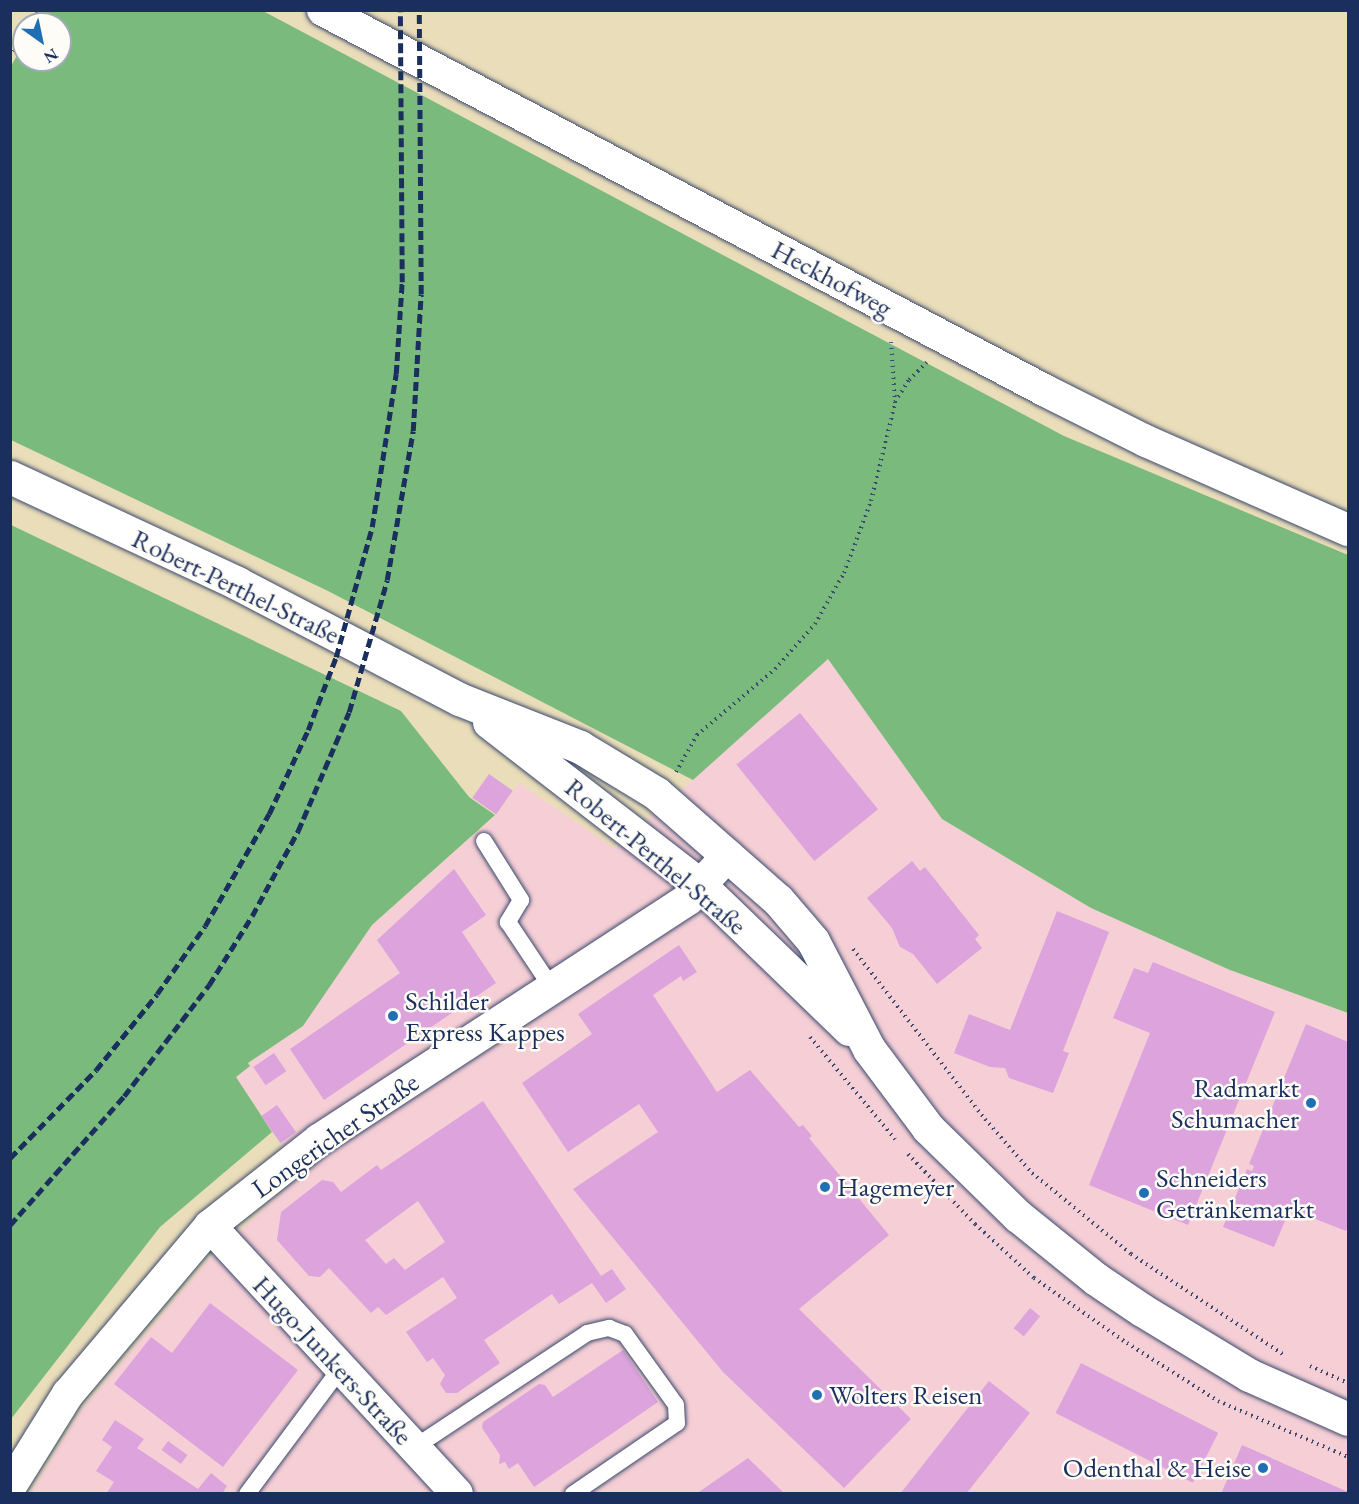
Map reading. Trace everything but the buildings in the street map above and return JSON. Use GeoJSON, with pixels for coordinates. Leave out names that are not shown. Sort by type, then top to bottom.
{"type":"FeatureCollection","features":[{"type":"Feature","properties":{"kind":"street","name":"Heckhofweg"},"geometry":{"type":"LineString","coordinates":[[323,10],[1146,441],[1348,530]]}},
{"type":"Feature","properties":{"kind":"street","name":"Robert-Perthel-Straße"},"geometry":{"type":"LineString","coordinates":[[10,477],[237,583],[459,699],[580,747],[656,793],[777,900],[813,941],[869,1049]]}},
{"type":"Feature","properties":{"kind":"street","name":"Robert-Perthel-Straße"},"geometry":{"type":"LineString","coordinates":[[459,699],[701,886],[869,1049],[928,1128],[1018,1216],[1096,1280],[1249,1375],[1348,1419]]}},
{"type":"Feature","properties":{"kind":"street","name":"Longericher Straße"},"geometry":{"type":"LineString","coordinates":[[10,1487],[68,1394],[210,1226],[319,1140],[552,988],[701,886],[728,855]]}},
{"type":"Feature","properties":{"kind":"street","name":"Hugo-Junkers-Straße"},"geometry":{"type":"LineString","coordinates":[[210,1226],[457,1494]]}},
{"type":"Feature","properties":{"kind":"lane"},"geometry":{"type":"LineString","coordinates":[[484,841],[521,900],[508,922],[552,988]]}},
{"type":"Feature","properties":{"kind":"lane"},"geometry":{"type":"LineString","coordinates":[[415,1447],[587,1333],[609,1328],[625,1334],[676,1405],[677,1423],[573,1494]]}},
{"type":"Feature","properties":{"kind":"lane"},"geometry":{"type":"LineString","coordinates":[[248,1494],[341,1368]]}},
{"type":"Feature","properties":{"kind":"path"},"geometry":{"type":"LineString","coordinates":[[673,778],[698,735],[776,669],[815,624],[844,573],[871,501],[895,403],[894,362],[885,306]]}},
{"type":"Feature","properties":{"kind":"path"},"geometry":{"type":"LineString","coordinates":[[895,403],[920,366],[957,343]]}},
{"type":"Feature","properties":{"kind":"path"},"geometry":{"type":"LineString","coordinates":[[845,939],[986,1119],[1032,1173],[1131,1254],[1291,1358]]}},
{"type":"Feature","properties":{"kind":"path"},"geometry":{"type":"LineString","coordinates":[[1301,1362],[1348,1383]]}},
{"type":"Feature","properties":{"kind":"shaded area"},"geometry":{"type":"Polygon","coordinates":[[[828,659],[942,819],[1091,908],[1230,970],[1348,1013],[1348,1493],[30,1494],[82,1409],[211,1257],[302,1174],[236,1077],[249,1066],[248,1063],[303,1026],[372,925],[495,816],[519,783],[615,849],[828,659]]]}},
{"type":"Feature","properties":{"kind":"green space"},"geometry":{"type":"Polygon","coordinates":[[[263,11],[1064,436],[1348,555],[1348,1013],[1230,970],[1091,908],[942,819],[828,659],[693,780],[328,591],[11,440],[11,66],[12,64],[12,72],[72,72],[72,12],[41,12],[263,11]]]}},
{"type":"Feature","properties":{"kind":"green space"},"geometry":{"type":"Polygon","coordinates":[[[11,525],[401,711],[469,797],[495,815],[372,925],[303,1026],[248,1063],[250,1066],[236,1077],[272,1132],[160,1227],[11,1419],[11,525]]]}},
{"type":"Feature","properties":{"kind":"railway"},"geometry":{"type":"LineString","coordinates":[[10,1158],[96,1070],[157,994],[205,926],[269,814],[308,730],[336,657],[372,527],[396,374],[402,282],[400,10]]}},
{"type":"Feature","properties":{"kind":"railway"},"geometry":{"type":"LineString","coordinates":[[10,1225],[124,1096],[209,985],[252,916],[298,831],[349,712],[387,580],[413,431],[421,294],[419,10]]}},
{"type":"Feature","properties":{"kind":"place","name":"Schilder Express Kappes"},"geometry":{"type":"Point","coordinates":[393,1016]}},
{"type":"Feature","properties":{"kind":"place","name":"Radmarkt Schumacher"},"geometry":{"type":"Point","coordinates":[1311,1103]}},
{"type":"Feature","properties":{"kind":"place","name":"Hagemeyer"},"geometry":{"type":"Point","coordinates":[825,1187]}},
{"type":"Feature","properties":{"kind":"place","name":"Schneiders Getränkemarkt"},"geometry":{"type":"Point","coordinates":[1144,1193]}},
{"type":"Feature","properties":{"kind":"place","name":"Wolters Reisen"},"geometry":{"type":"Point","coordinates":[817,1395]}},
{"type":"Feature","properties":{"kind":"place","name":"Odenthal & Heise"},"geometry":{"type":"Point","coordinates":[1263,1468]}}]}
